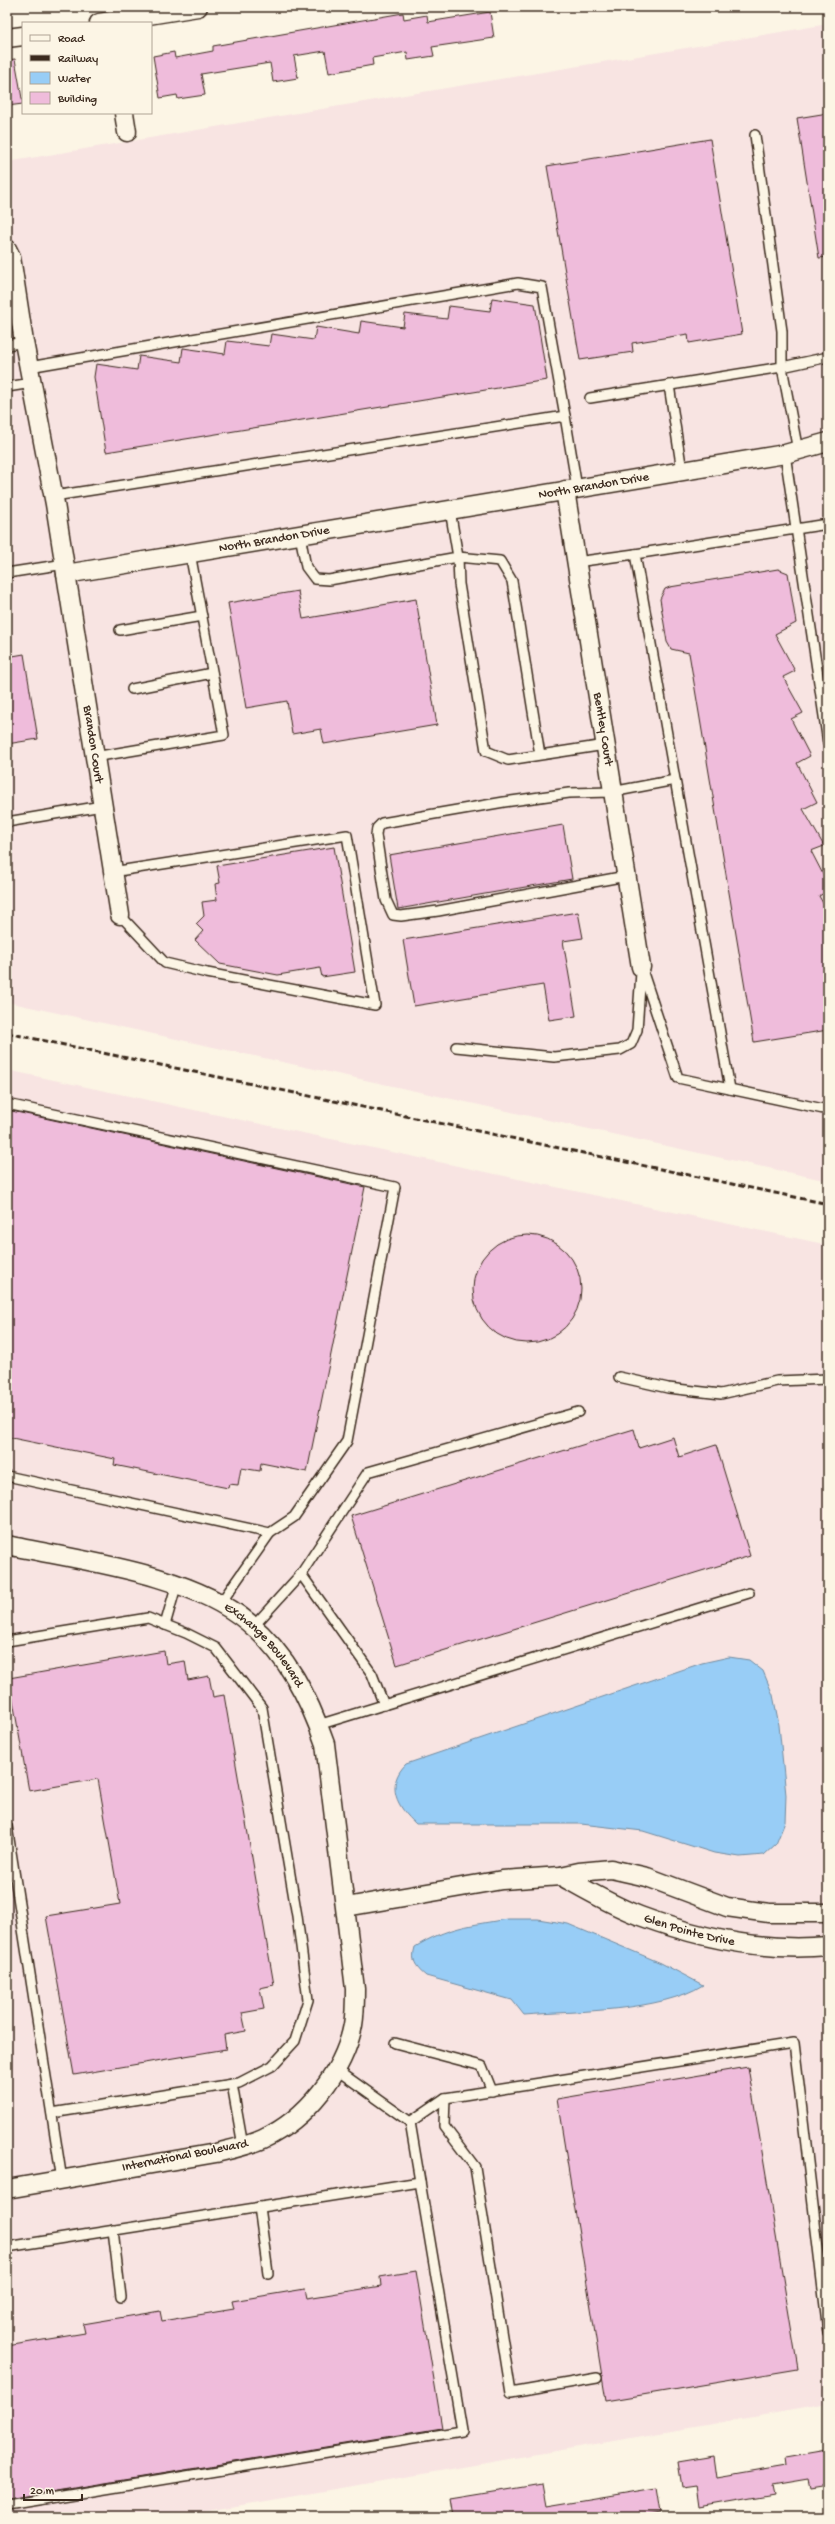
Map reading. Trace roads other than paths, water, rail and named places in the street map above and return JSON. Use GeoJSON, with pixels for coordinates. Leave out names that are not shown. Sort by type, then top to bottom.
{"type":"FeatureCollection","features":[{"type":"Feature","properties":{"kind":"street"},"geometry":{"type":"LineString","coordinates":[[106,22],[198,7]]}},
{"type":"Feature","properties":{"kind":"street"},"geometry":{"type":"LineString","coordinates":[[7,38],[22,36]]}},
{"type":"Feature","properties":{"kind":"street"},"geometry":{"type":"LineString","coordinates":[[124,114],[127,132]]}},
{"type":"Feature","properties":{"kind":"street"},"geometry":{"type":"LineString","coordinates":[[7,249],[11,257],[15,343],[30,375],[54,496],[65,569]]}},
{"type":"Feature","properties":{"kind":"street","name":"North Brandon Drive"},"geometry":{"type":"LineString","coordinates":[[797,451],[828,442]]}},
{"type":"Feature","properties":{"kind":"street","name":"North Brandon Drive"},"geometry":{"type":"LineString","coordinates":[[65,569],[190,553],[797,451],[828,448]]}},
{"type":"Feature","properties":{"kind":"street","name":"Bentley Court"},"geometry":{"type":"LineString","coordinates":[[571,489],[576,562],[641,967]]}},
{"type":"Feature","properties":{"kind":"street","name":"Brandon Court"},"geometry":{"type":"LineString","coordinates":[[65,569],[120,915]]}},
{"type":"Feature","properties":{"kind":"street","name":"Exchange Boulevard"},"geometry":{"type":"LineString","coordinates":[[7,1545],[143,1574],[176,1583],[203,1594],[253,1627],[289,1668],[311,1706],[325,1744],[346,1907]]}},
{"type":"Feature","properties":{"kind":"street"},"geometry":{"type":"LineString","coordinates":[[346,1907],[502,1880],[561,1876],[611,1869],[647,1877],[727,1907],[769,1914],[828,1913]]}},
{"type":"Feature","properties":{"kind":"street","name":"Glen Pointe Drive"},"geometry":{"type":"LineString","coordinates":[[561,1876],[638,1916],[698,1934],[763,1946],[810,1948],[828,1946]]}},
{"type":"Feature","properties":{"kind":"street","name":"International Boulevard"},"geometry":{"type":"LineString","coordinates":[[7,2189],[244,2146],[278,2131],[294,2118],[316,2098],[337,2070],[353,2026],[355,1989],[346,1907]]}},
{"type":"Feature","properties":{"kind":"lane"},"geometry":{"type":"LineString","coordinates":[[755,135],[782,331],[782,367],[797,451],[796,530],[828,743]]}},
{"type":"Feature","properties":{"kind":"lane"},"geometry":{"type":"LineString","coordinates":[[7,387],[30,375],[518,283],[542,287],[564,416],[571,489]]}},
{"type":"Feature","properties":{"kind":"lane"},"geometry":{"type":"LineString","coordinates":[[590,398],[782,367],[828,356]]}},
{"type":"Feature","properties":{"kind":"lane"},"geometry":{"type":"LineString","coordinates":[[669,385],[682,471]]}},
{"type":"Feature","properties":{"kind":"lane"},"geometry":{"type":"LineString","coordinates":[[54,496],[564,416]]}},
{"type":"Feature","properties":{"kind":"lane"},"geometry":{"type":"LineString","coordinates":[[450,510],[458,558],[459,584],[486,751],[508,760],[605,745]]}},
{"type":"Feature","properties":{"kind":"lane"},"geometry":{"type":"LineString","coordinates":[[576,562],[828,524]]}},
{"type":"Feature","properties":{"kind":"lane"},"geometry":{"type":"LineString","coordinates":[[300,535],[306,567],[315,579],[329,580],[458,558],[500,562],[512,581],[540,755]]}},
{"type":"Feature","properties":{"kind":"lane"},"geometry":{"type":"LineString","coordinates":[[94,758],[224,735],[190,553]]}},
{"type":"Feature","properties":{"kind":"lane"},"geometry":{"type":"LineString","coordinates":[[635,554],[730,1089]]}},
{"type":"Feature","properties":{"kind":"lane"},"geometry":{"type":"LineString","coordinates":[[7,573],[65,569]]}},
{"type":"Feature","properties":{"kind":"lane"},"geometry":{"type":"LineString","coordinates":[[120,630],[202,616]]}},
{"type":"Feature","properties":{"kind":"lane"},"geometry":{"type":"LineString","coordinates":[[132,689],[212,674]]}},
{"type":"Feature","properties":{"kind":"lane"},"geometry":{"type":"LineString","coordinates":[[626,876],[401,916],[393,915],[390,910],[380,861],[376,835],[377,828],[382,823],[504,802],[569,793],[612,792],[676,780]]}},
{"type":"Feature","properties":{"kind":"lane"},"geometry":{"type":"LineString","coordinates":[[7,822],[102,806]]}},
{"type":"Feature","properties":{"kind":"lane"},"geometry":{"type":"LineString","coordinates":[[112,872],[347,835],[375,1005],[207,973],[165,963],[120,915]]}},
{"type":"Feature","properties":{"kind":"lane"},"geometry":{"type":"LineString","coordinates":[[641,967],[678,1078],[828,1110]]}},
{"type":"Feature","properties":{"kind":"lane"},"geometry":{"type":"LineString","coordinates":[[456,1047],[554,1057],[620,1050],[631,1044],[637,1030],[641,967]]}},
{"type":"Feature","properties":{"kind":"lane"},"geometry":{"type":"LineString","coordinates":[[7,1104],[395,1187],[347,1441],[294,1517],[270,1533],[220,1604]]}},
{"type":"Feature","properties":{"kind":"lane"},"geometry":{"type":"LineString","coordinates":[[619,1377],[668,1388],[721,1394],[777,1381],[828,1379]]}},
{"type":"Feature","properties":{"kind":"lane"},"geometry":{"type":"LineString","coordinates":[[253,1627],[301,1574],[368,1472],[578,1412]]}},
{"type":"Feature","properties":{"kind":"lane"},"geometry":{"type":"LineString","coordinates":[[7,1476],[270,1533]]}},
{"type":"Feature","properties":{"kind":"lane"},"geometry":{"type":"LineString","coordinates":[[301,1574],[372,1674],[384,1705]]}},
{"type":"Feature","properties":{"kind":"lane"},"geometry":{"type":"LineString","coordinates":[[165,1625],[176,1583]]}},
{"type":"Feature","properties":{"kind":"lane"},"geometry":{"type":"LineString","coordinates":[[318,1725],[749,1593]]}},
{"type":"Feature","properties":{"kind":"lane"},"geometry":{"type":"LineString","coordinates":[[7,1641],[148,1618],[216,1648],[262,1708],[297,1916],[308,2000],[295,2041],[272,2066],[239,2083],[52,2113]]}},
{"type":"Feature","properties":{"kind":"lane"},"geometry":{"type":"LineString","coordinates":[[7,1826],[62,2180]]}},
{"type":"Feature","properties":{"kind":"lane"},"geometry":{"type":"LineString","coordinates":[[395,2043],[482,2066],[492,2091]]}},
{"type":"Feature","properties":{"kind":"lane"},"geometry":{"type":"LineString","coordinates":[[410,2122],[445,2098],[794,2043],[828,2332]]}},
{"type":"Feature","properties":{"kind":"lane"},"geometry":{"type":"LineString","coordinates":[[7,2505],[462,2431],[410,2122],[337,2070]]}},
{"type":"Feature","properties":{"kind":"lane"},"geometry":{"type":"LineString","coordinates":[[232,2084],[244,2146]]}},
{"type":"Feature","properties":{"kind":"lane"},"geometry":{"type":"LineString","coordinates":[[445,2098],[444,2126],[475,2167],[511,2393],[597,2378]]}},
{"type":"Feature","properties":{"kind":"lane"},"geometry":{"type":"LineString","coordinates":[[7,2247],[420,2182]]}},
{"type":"Feature","properties":{"kind":"lane"},"geometry":{"type":"LineString","coordinates":[[259,2207],[268,2273]]}},
{"type":"Feature","properties":{"kind":"lane"},"geometry":{"type":"LineString","coordinates":[[113,2230],[121,2297]]}},
{"type":"Feature","properties":{"kind":"water"},"geometry":{"type":"Polygon","coordinates":[[[729,1657],[749,1660],[763,1671],[773,1695],[779,1725],[786,1795],[785,1822],[776,1844],[764,1855],[740,1857],[714,1853],[643,1831],[581,1824],[416,1824],[403,1810],[399,1803],[396,1796],[396,1780],[406,1764],[702,1663],[729,1657]]]}},
{"type":"Feature","properties":{"kind":"water"},"geometry":{"type":"Polygon","coordinates":[[[508,1919],[538,1919],[568,1924],[661,1963],[703,1985],[685,1994],[664,2001],[641,2005],[617,2009],[524,2015],[512,2000],[426,1976],[419,1970],[415,1963],[413,1956],[415,1947],[427,1940],[460,1928],[508,1919]]]}},
{"type":"Feature","properties":{"kind":"railway"},"geometry":{"type":"LineString","coordinates":[[7,1033],[828,1204]]}}]}
